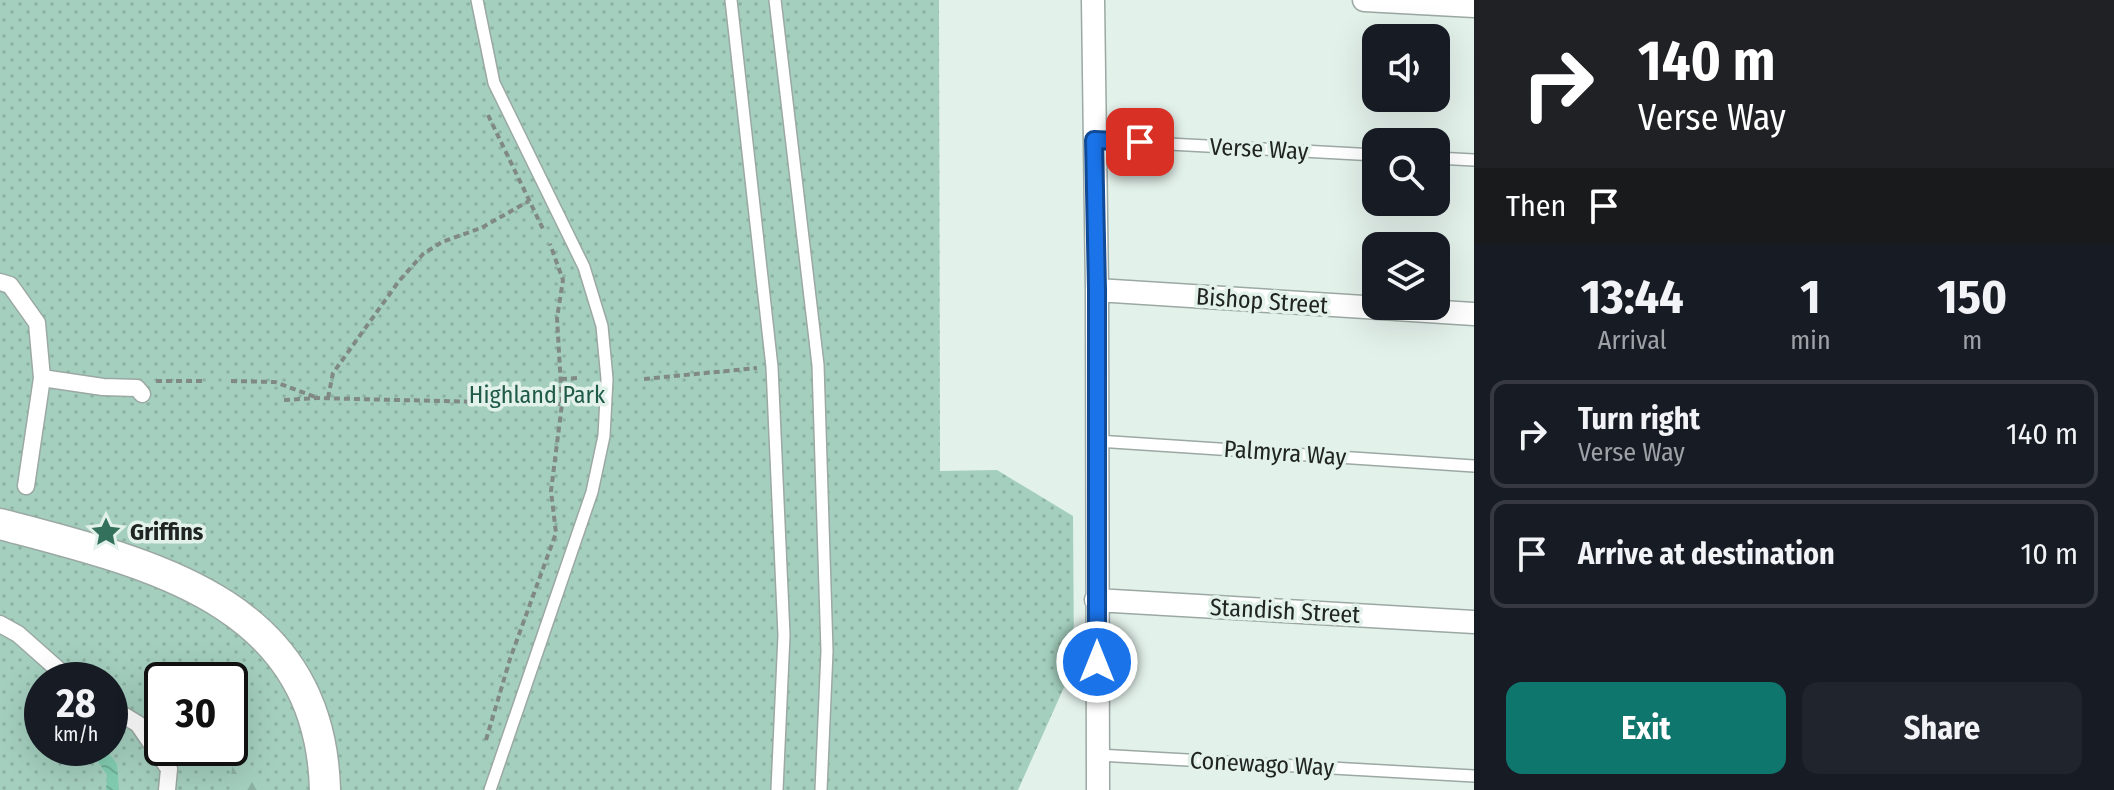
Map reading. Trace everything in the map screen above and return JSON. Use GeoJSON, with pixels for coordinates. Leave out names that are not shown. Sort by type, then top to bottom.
{"type":"FeatureCollection","features":[{"type":"Feature","properties":{"kind":"main road"},"geometry":{"type":"LineString","coordinates":[[0,524],[178,580],[232,609],[264,635],[293,671],[312,710],[320,738],[325,790]]}},
{"type":"Feature","properties":{"kind":"street"},"geometry":{"type":"LineString","coordinates":[[1093,0],[1098,790]]}},
{"type":"Feature","properties":{"kind":"street"},"geometry":{"type":"LineString","coordinates":[[1364,0],[1474,6]]}},
{"type":"Feature","properties":{"kind":"street"},"geometry":{"type":"LineString","coordinates":[[0,282],[10,285],[37,323],[42,378],[26,486]]}},
{"type":"Feature","properties":{"kind":"street","name":"Bishop Street"},"geometry":{"type":"LineString","coordinates":[[1097,290],[1474,314]]}},
{"type":"Feature","properties":{"kind":"street"},"geometry":{"type":"LineString","coordinates":[[42,378],[139,391]]}},
{"type":"Feature","properties":{"kind":"street","name":"Standish Street"},"geometry":{"type":"LineString","coordinates":[[1096,600],[1474,622]]}},
{"type":"Feature","properties":{"kind":"street"},"geometry":{"type":"LineString","coordinates":[[0,624],[18,634],[50,662]]}},
{"type":"Feature","properties":{"kind":"street"},"geometry":{"type":"LineString","coordinates":[[128,718],[138,724],[169,769],[167,790]]}},
{"type":"Feature","properties":{"kind":"lane"},"geometry":{"type":"LineString","coordinates":[[477,0],[494,83],[584,267],[602,326],[607,379],[604,436],[592,492],[490,790]]}},
{"type":"Feature","properties":{"kind":"lane"},"geometry":{"type":"LineString","coordinates":[[731,0],[772,367],[784,635],[777,790]]}},
{"type":"Feature","properties":{"kind":"lane"},"geometry":{"type":"LineString","coordinates":[[775,0],[818,365],[827,651],[821,790]]}},
{"type":"Feature","properties":{"kind":"lane","name":"Verse Way"},"geometry":{"type":"LineString","coordinates":[[1094,140],[1362,154]]}},
{"type":"Feature","properties":{"kind":"lane"},"geometry":{"type":"LineString","coordinates":[[1450,159],[1474,160]]}},
{"type":"Feature","properties":{"kind":"lane","name":"Palmyra Way"},"geometry":{"type":"LineString","coordinates":[[1096,441],[1474,466]]}},
{"type":"Feature","properties":{"kind":"lane","name":"Conewago Way"},"geometry":{"type":"LineString","coordinates":[[1098,755],[1474,776]]}},
{"type":"Feature","properties":{"kind":"path"},"geometry":{"type":"LineString","coordinates":[[484,746],[510,659],[556,533],[551,491],[562,404],[557,318],[563,280],[551,247],[506,156]]}},
{"type":"Feature","properties":{"kind":"path"},"geometry":{"type":"LineString","coordinates":[[328,398],[333,373],[399,281],[423,254],[442,242],[481,228],[529,201]]}},
{"type":"Feature","properties":{"kind":"path"},"geometry":{"type":"LineString","coordinates":[[644,379],[772,367]]}},
{"type":"Feature","properties":{"kind":"path"},"geometry":{"type":"LineString","coordinates":[[561,379],[579,378]]}},
{"type":"Feature","properties":{"kind":"path"},"geometry":{"type":"LineString","coordinates":[[139,391],[142,381],[206,381]]}},
{"type":"Feature","properties":{"kind":"path"},"geometry":{"type":"LineString","coordinates":[[231,381],[275,382],[317,398]]}},
{"type":"Feature","properties":{"kind":"path"},"geometry":{"type":"LineString","coordinates":[[284,400],[328,398],[562,404]]}},
{"type":"Feature","properties":{"kind":"green space","name":"Highland Park"},"geometry":{"type":"Polygon","coordinates":[[[0,0],[939,0],[940,471],[997,470],[1073,516],[1074,665],[1018,790],[0,790],[0,0]]]}},
{"type":"Feature","properties":{"kind":"green space"},"geometry":{"type":"Polygon","coordinates":[[[248,765],[267,790],[229,790],[232,766],[248,765]]]}},
{"type":"Feature","properties":{"kind":"water"},"geometry":{"type":"Polygon","coordinates":[[[101,766],[117,766],[119,790],[106,790],[107,775],[101,766]]]}},
{"type":"Feature","properties":{"kind":"place","name":"Griffins"},"geometry":{"type":"Point","coordinates":[106,532]}},
{"type":"Feature","properties":{"kind":"route"},"geometry":{"type":"LineString","coordinates":[[1097,662],[1094,140],[1140,142]]}}]}
